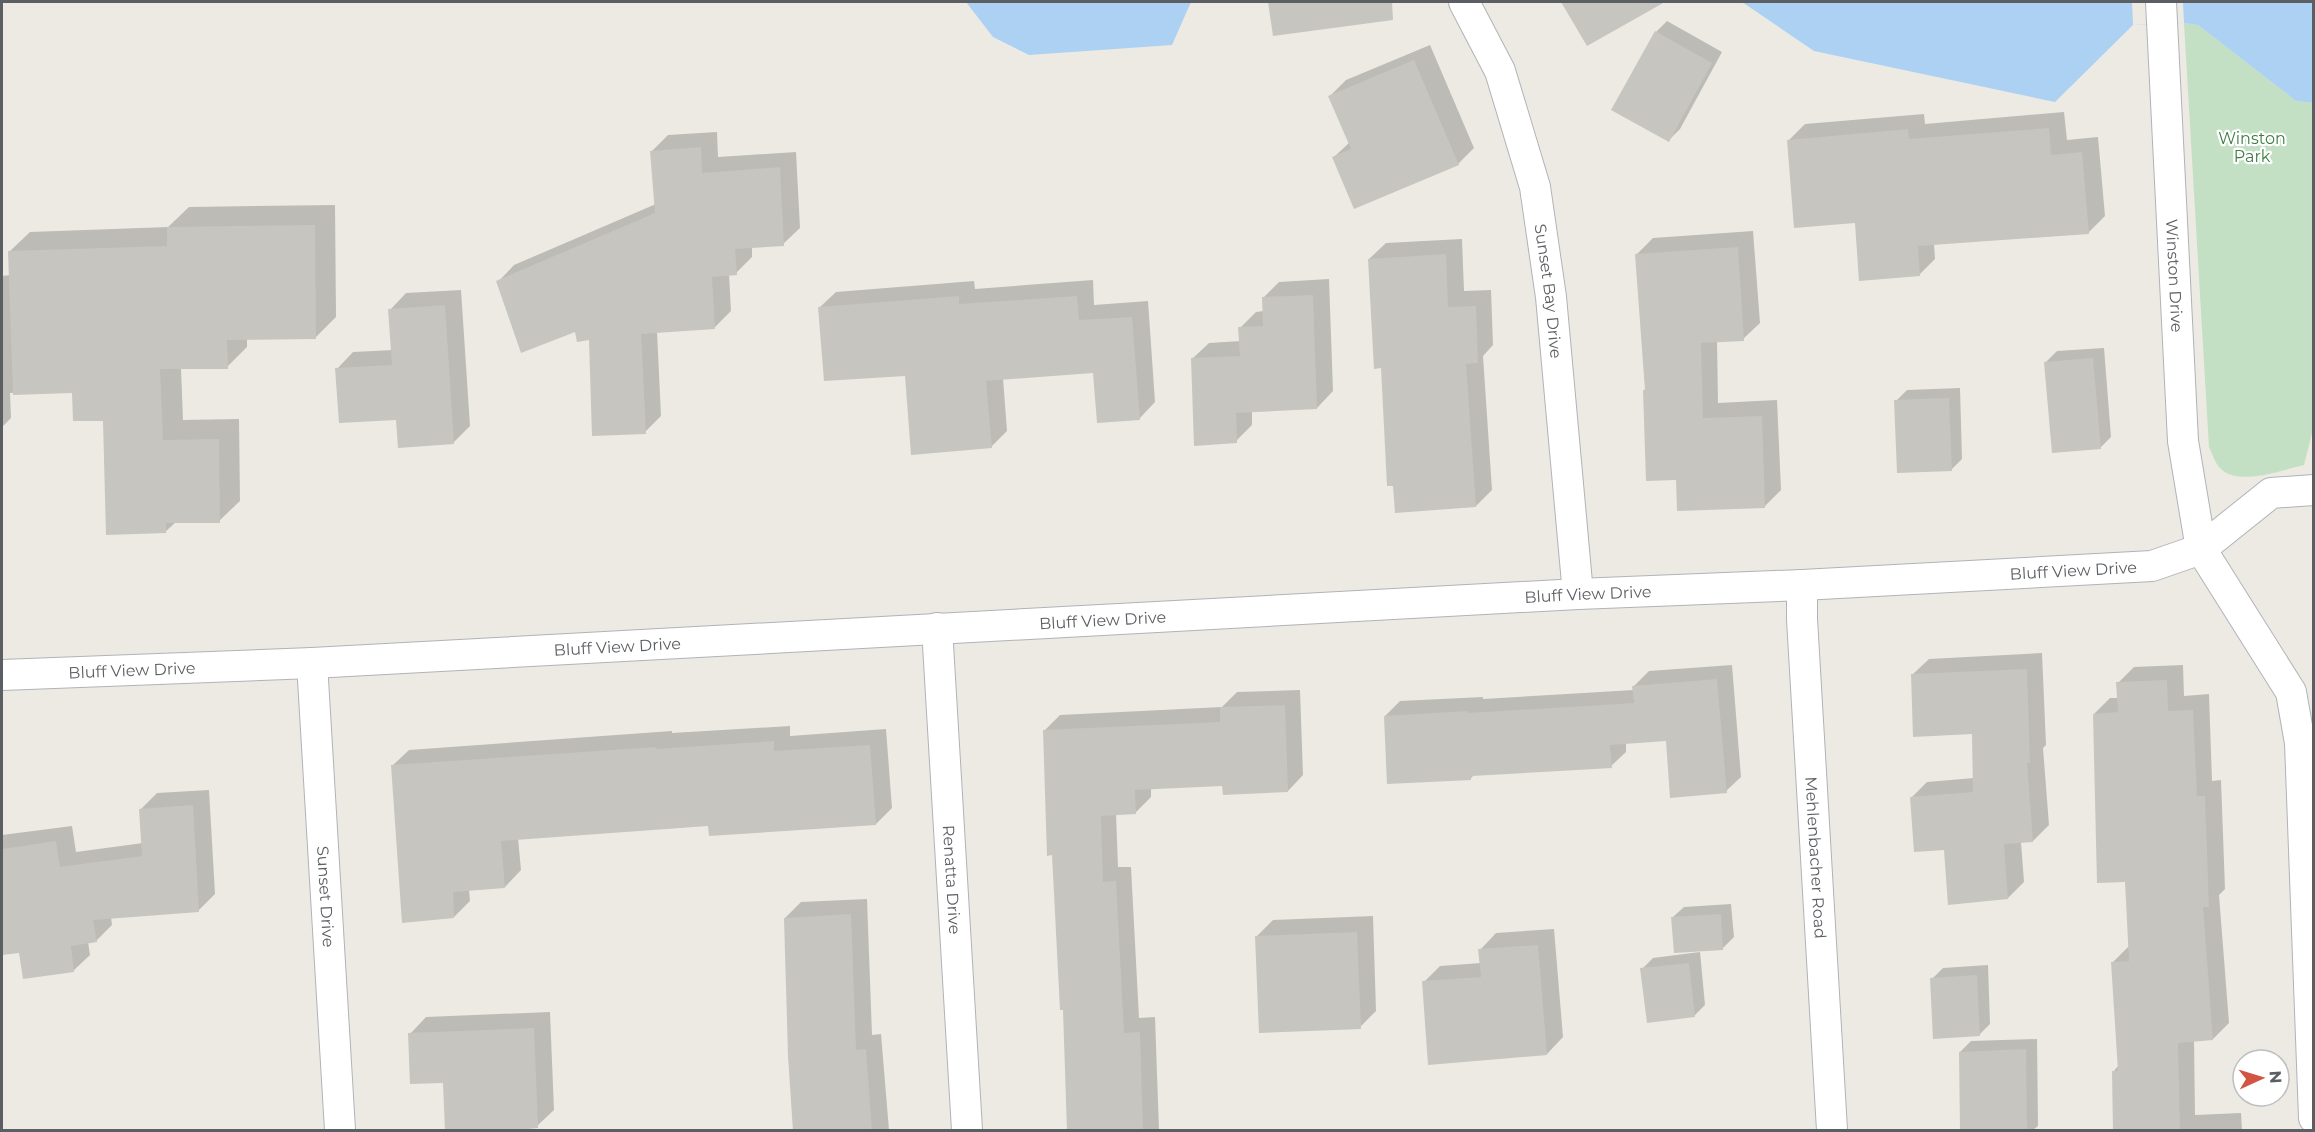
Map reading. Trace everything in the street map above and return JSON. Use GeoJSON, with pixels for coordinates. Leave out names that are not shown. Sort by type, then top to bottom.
{"type":"FeatureCollection","features":[{"type":"Feature","properties":{"kind":"street","name":"Sunset Bay Drive"},"geometry":{"type":"LineString","coordinates":[[1464,2],[1500,71],[1534,187],[1551,297],[1578,594]]}},
{"type":"Feature","properties":{"kind":"street","name":"Winston Drive"},"geometry":{"type":"LineString","coordinates":[[2161,13],[2182,441],[2201,549]]}},
{"type":"Feature","properties":{"kind":"street","name":"Bluff View Drive"},"geometry":{"type":"LineString","coordinates":[[2,675],[312,663],[1578,594],[1802,585],[2152,566],[2201,549],[2271,493],[2313,490]]}},
{"type":"Feature","properties":{"kind":"street"},"geometry":{"type":"LineString","coordinates":[[2201,549],[2291,692],[2300,743],[2312,1004],[2313,1118]]}},
{"type":"Feature","properties":{"kind":"street","name":"Mehlenbacher Road"},"geometry":{"type":"LineString","coordinates":[[1802,585],[1802,631],[1832,1131]]}},
{"type":"Feature","properties":{"kind":"street","name":"Renatta Drive"},"geometry":{"type":"LineString","coordinates":[[937,628],[967,1131]]}},
{"type":"Feature","properties":{"kind":"street","name":"Sunset Drive"},"geometry":{"type":"LineString","coordinates":[[312,663],[340,1131]]}},
{"type":"Feature","properties":{"kind":"green space","name":"Winston Park"},"geometry":{"type":"Polygon","coordinates":[[[2184,23],[2198,25],[2296,101],[2313,103],[2313,429],[2304,465],[2260,476],[2228,474],[2218,466],[2209,447],[2184,23]]]}},
{"type":"Feature","properties":{"kind":"water"},"geometry":{"type":"Polygon","coordinates":[[[966,2],[1191,2],[1172,45],[1029,55],[993,37],[966,2]]]}},
{"type":"Feature","properties":{"kind":"water"},"geometry":{"type":"Polygon","coordinates":[[[1742,2],[2313,2],[2313,103],[2296,101],[2198,25],[2184,23],[2133,25],[2055,102],[1814,51],[1742,2]]]}},
{"type":"Feature","properties":{"kind":"pier"},"geometry":{"type":"Polygon","coordinates":[[[2132,2],[2183,2],[2184,23],[2133,25],[2132,2]]]}},
{"type":"Feature","properties":{"kind":"building"},"geometry":{"type":"Polygon","coordinates":[[[1268,2],[1392,2],[1393,20],[1273,36],[1268,2]]]}},
{"type":"Feature","properties":{"kind":"building"},"geometry":{"type":"Polygon","coordinates":[[[1561,2],[1665,2],[1587,46],[1561,2]]]}},
{"type":"Feature","properties":{"kind":"building"},"geometry":{"type":"Polygon","coordinates":[[[1655,31],[1712,63],[1669,142],[1611,110],[1655,31]]]}},
{"type":"Feature","properties":{"kind":"building"},"geometry":{"type":"Polygon","coordinates":[[[1414,60],[1459,165],[1354,209],[1332,157],[1351,149],[1328,96],[1414,60]]]}},
{"type":"Feature","properties":{"kind":"building"},"geometry":{"type":"Polygon","coordinates":[[[2049,128],[2051,155],[2082,152],[2089,234],[1918,246],[1920,276],[1859,281],[1855,223],[1794,228],[1787,140],[1908,129],[1909,139],[2049,128]]]}},
{"type":"Feature","properties":{"kind":"building"},"geometry":{"type":"Polygon","coordinates":[[[701,147],[702,173],[780,167],[784,246],[735,249],[737,275],[712,277],[715,329],[641,334],[646,434],[592,436],[589,340],[577,342],[575,332],[521,353],[496,281],[655,213],[650,151],[701,147]]]}},
{"type":"Feature","properties":{"kind":"building"},"geometry":{"type":"Polygon","coordinates":[[[315,225],[316,339],[227,340],[228,369],[160,369],[163,440],[219,439],[220,523],[166,523],[166,533],[106,535],[103,421],[73,421],[72,393],[13,395],[8,251],[167,246],[167,227],[315,225]]]}},
{"type":"Feature","properties":{"kind":"building"},"geometry":{"type":"Polygon","coordinates":[[[1738,247],[1744,341],[1701,343],[1703,418],[1762,416],[1765,508],[1677,511],[1676,480],[1646,481],[1643,390],[1645,390],[1635,254],[1738,247]]]}},
{"type":"Feature","properties":{"kind":"building"},"geometry":{"type":"Polygon","coordinates":[[[1446,254],[1448,307],[1476,306],[1478,363],[1466,364],[1476,507],[1395,513],[1393,486],[1387,486],[1381,368],[1374,369],[1368,259],[1446,254]]]}},
{"type":"Feature","properties":{"kind":"building"},"geometry":{"type":"Polygon","coordinates":[[[1313,295],[1317,409],[1236,413],[1237,443],[1194,446],[1191,358],[1240,356],[1238,327],[1263,326],[1262,297],[1313,295]]]}},
{"type":"Feature","properties":{"kind":"building"},"geometry":{"type":"Polygon","coordinates":[[[959,296],[959,304],[1077,296],[1079,320],[1132,317],[1140,420],[1097,423],[1093,373],[986,381],[992,448],[911,455],[905,376],[824,381],[818,307],[959,296]]]}},
{"type":"Feature","properties":{"kind":"building"},"geometry":{"type":"Polygon","coordinates":[[[445,305],[454,444],[398,448],[396,420],[339,423],[335,368],[392,365],[388,309],[445,305]]]}},
{"type":"Feature","properties":{"kind":"building"},"geometry":{"type":"Polygon","coordinates":[[[2093,358],[2101,449],[2052,453],[2044,362],[2093,358]]]}},
{"type":"Feature","properties":{"kind":"building"},"geometry":{"type":"Polygon","coordinates":[[[1949,398],[1952,471],[1897,473],[1894,400],[1949,398]]]}},
{"type":"Feature","properties":{"kind":"building"},"geometry":{"type":"Polygon","coordinates":[[[2027,669],[2030,763],[2027,763],[2033,842],[2004,844],[2008,899],[1948,905],[1944,850],[1914,852],[1910,797],[1973,792],[1972,734],[1913,737],[1911,674],[2027,669]]]}},
{"type":"Feature","properties":{"kind":"building"},"geometry":{"type":"Polygon","coordinates":[[[1717,679],[1727,793],[1670,798],[1666,741],[1610,745],[1612,768],[1471,776],[1471,780],[1387,784],[1384,716],[1634,703],[1632,686],[1717,679]]]}},
{"type":"Feature","properties":{"kind":"building"},"geometry":{"type":"Polygon","coordinates":[[[2167,680],[2168,711],[2193,710],[2197,796],[2205,796],[2209,907],[2203,907],[2213,1040],[2178,1043],[2180,1131],[2113,1131],[2112,1071],[2118,1071],[2111,962],[2129,961],[2125,882],[2097,883],[2093,714],[2118,712],[2116,682],[2167,680]]]}},
{"type":"Feature","properties":{"kind":"building"},"geometry":{"type":"Polygon","coordinates":[[[1285,705],[1288,792],[1223,795],[1222,786],[1135,790],[1136,814],[1101,816],[1103,882],[1116,881],[1124,1033],[1140,1032],[1143,1131],[1067,1131],[1063,1010],[1060,1010],[1052,855],[1047,856],[1043,730],[1220,722],[1220,707],[1285,705]]]}},
{"type":"Feature","properties":{"kind":"building"},"geometry":{"type":"Polygon","coordinates":[[[774,741],[774,751],[870,745],[876,825],[709,836],[708,826],[501,841],[505,888],[453,892],[454,918],[402,923],[391,765],[774,741]]]}},
{"type":"Feature","properties":{"kind":"building"},"geometry":{"type":"Polygon","coordinates":[[[193,805],[199,912],[93,920],[97,942],[71,946],[74,972],[23,979],[19,953],[2,955],[2,849],[56,841],[60,867],[142,856],[139,809],[193,805]]]}},
{"type":"Feature","properties":{"kind":"building"},"geometry":{"type":"Polygon","coordinates":[[[851,914],[856,1050],[866,1049],[872,1131],[793,1131],[788,1056],[784,918],[851,914]]]}},
{"type":"Feature","properties":{"kind":"building"},"geometry":{"type":"Polygon","coordinates":[[[1721,914],[1723,950],[1674,953],[1671,917],[1721,914]]]}},
{"type":"Feature","properties":{"kind":"building"},"geometry":{"type":"Polygon","coordinates":[[[1357,932],[1361,1029],[1259,1033],[1255,936],[1357,932]]]}},
{"type":"Feature","properties":{"kind":"building"},"geometry":{"type":"Polygon","coordinates":[[[1538,945],[1547,1055],[1428,1065],[1422,981],[1481,977],[1478,949],[1538,945]]]}},
{"type":"Feature","properties":{"kind":"building"},"geometry":{"type":"Polygon","coordinates":[[[1689,963],[1695,1017],[1647,1023],[1640,968],[1689,963]]]}},
{"type":"Feature","properties":{"kind":"building"},"geometry":{"type":"Polygon","coordinates":[[[1977,975],[1980,1036],[1933,1039],[1930,978],[1977,975]]]}},
{"type":"Feature","properties":{"kind":"building"},"geometry":{"type":"Polygon","coordinates":[[[534,1028],[538,1128],[508,1131],[445,1131],[443,1083],[410,1084],[408,1033],[534,1028]]]}},
{"type":"Feature","properties":{"kind":"building"},"geometry":{"type":"Polygon","coordinates":[[[2026,1049],[2027,1131],[1960,1131],[1959,1052],[2026,1049]]]}}]}
